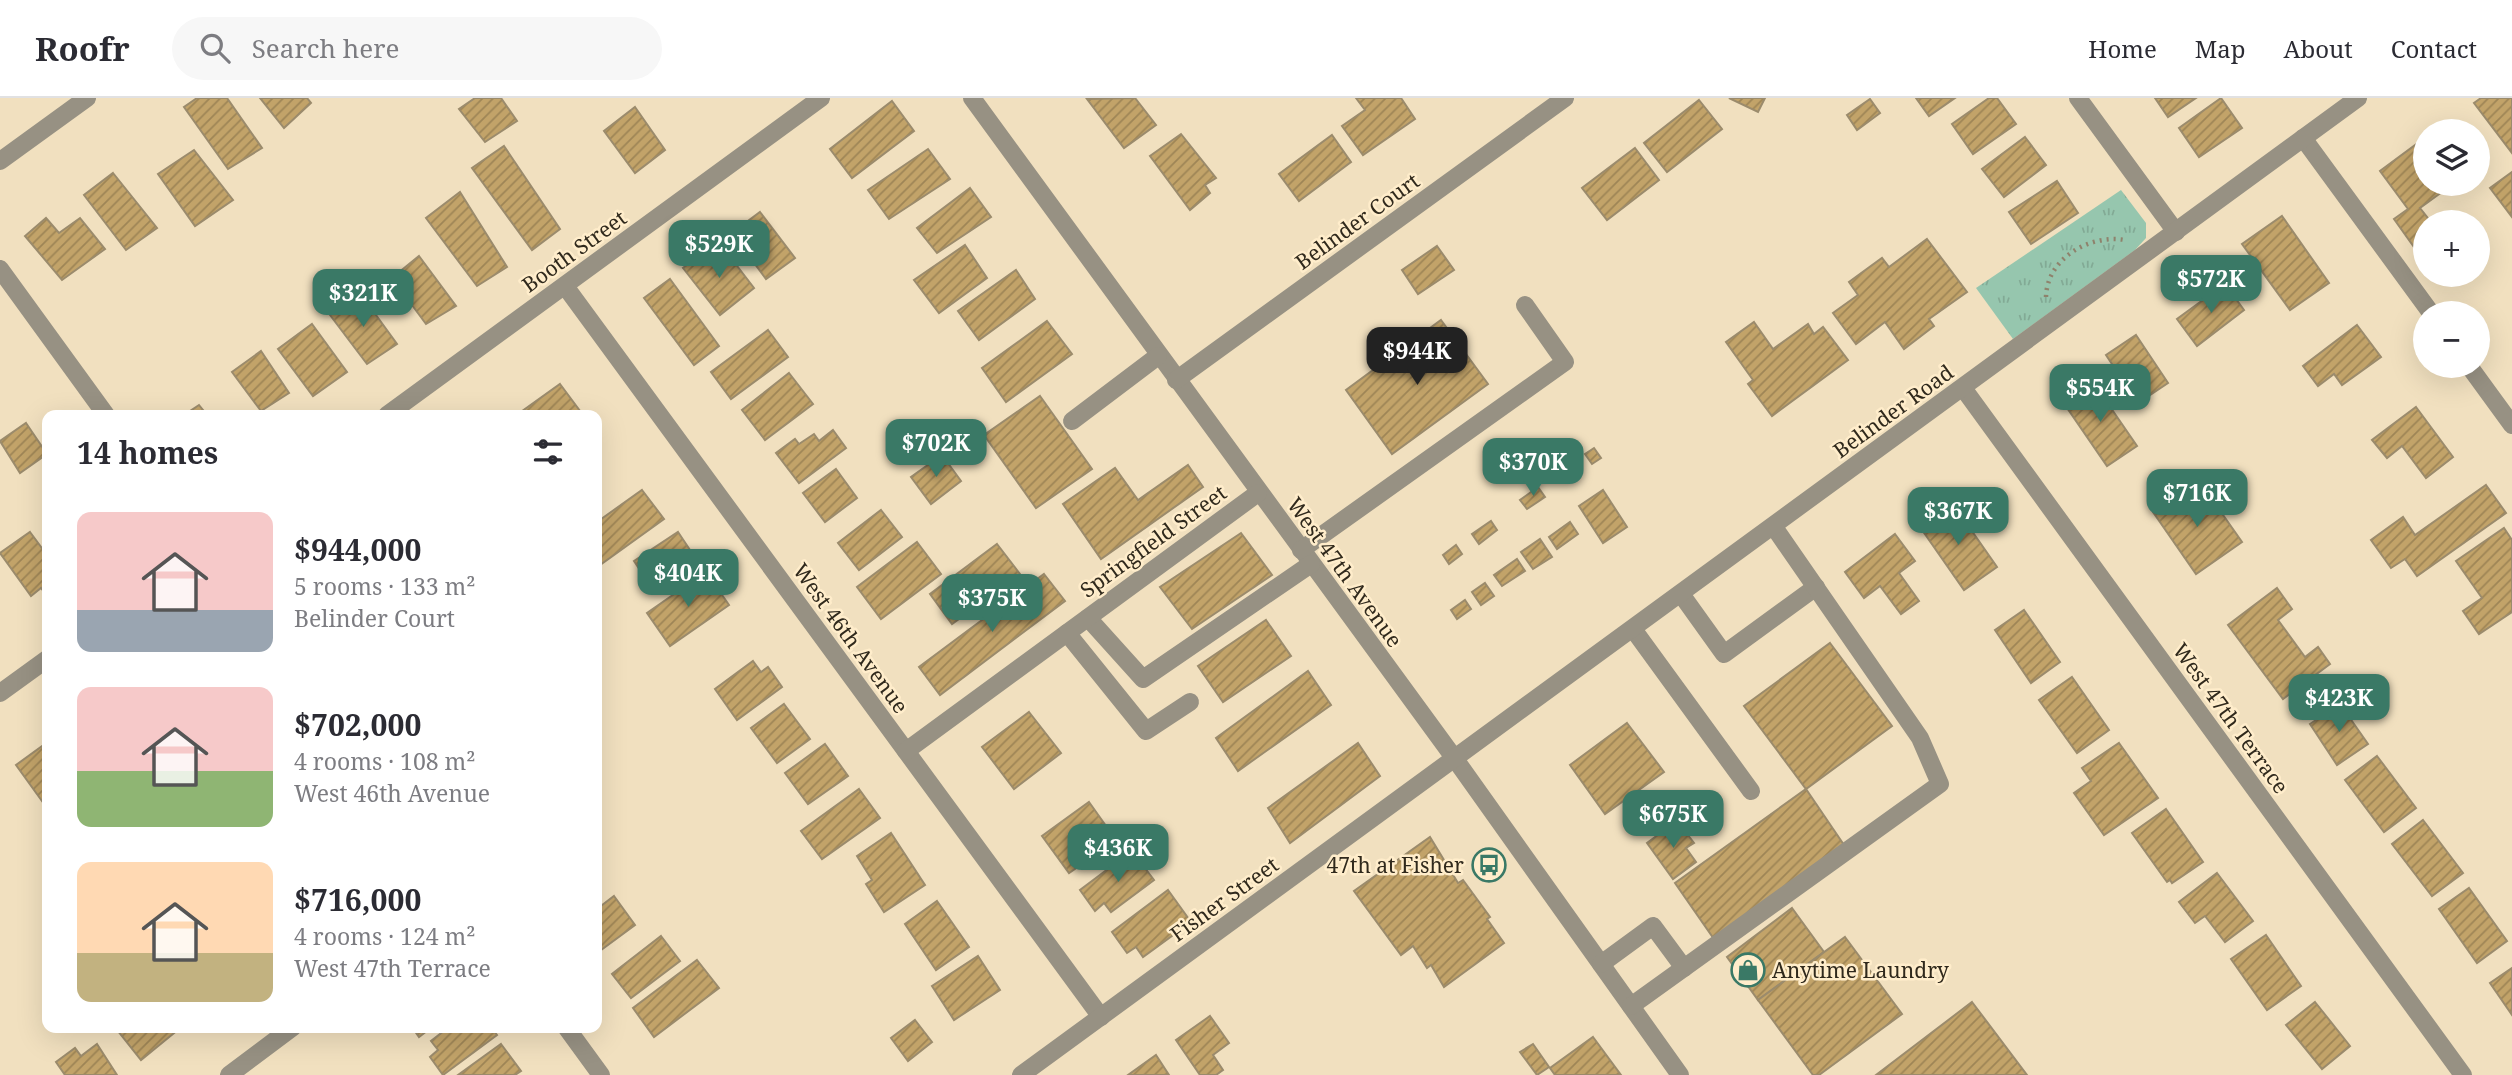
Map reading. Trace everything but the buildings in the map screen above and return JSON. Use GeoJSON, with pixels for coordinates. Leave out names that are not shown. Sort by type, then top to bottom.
{"type":"FeatureCollection","features":[{"type":"Feature","properties":{"kind":"street"},"geometry":{"type":"LineString","coordinates":[[0,161],[88,98]]}},
{"type":"Feature","properties":{"kind":"street","name":"Booth Street"},"geometry":{"type":"LineString","coordinates":[[394,410],[821,98]]}},
{"type":"Feature","properties":{"kind":"street","name":"West 47th Avenue"},"geometry":{"type":"LineString","coordinates":[[972,98],[1258,493],[1455,759],[1680,1075]]}},
{"type":"Feature","properties":{"kind":"street","name":"Belinder Court"},"geometry":{"type":"LineString","coordinates":[[1176,380],[1565,98]]}},
{"type":"Feature","properties":{"kind":"street"},"geometry":{"type":"LineString","coordinates":[[2078,98],[2176,232]]}},
{"type":"Feature","properties":{"kind":"street","name":"Belinder Road"},"geometry":{"type":"LineString","coordinates":[[1455,759],[2358,98]]}},
{"type":"Feature","properties":{"kind":"street"},"geometry":{"type":"LineString","coordinates":[[2303,138],[2422,301]]}},
{"type":"Feature","properties":{"kind":"street"},"geometry":{"type":"LineString","coordinates":[[0,269],[102,410]]}},
{"type":"Feature","properties":{"kind":"street","name":"West 46th Avenue"},"geometry":{"type":"LineString","coordinates":[[565,286],[1101,1017]]}},
{"type":"Feature","properties":{"kind":"street"},"geometry":{"type":"LineString","coordinates":[[1088,618],[1143,679],[1565,362],[1525,306]]}},
{"type":"Feature","properties":{"kind":"street"},"geometry":{"type":"LineString","coordinates":[[1072,421],[1158,356]]}},
{"type":"Feature","properties":{"kind":"street"},"geometry":{"type":"LineString","coordinates":[[2478,378],[2512,425]]}},
{"type":"Feature","properties":{"kind":"street","name":"West 47th Terrace"},"geometry":{"type":"LineString","coordinates":[[1963,388],[2463,1075]]}},
{"type":"Feature","properties":{"kind":"street","name":"Springfield Street"},"geometry":{"type":"LineString","coordinates":[[906,751],[1258,493]]}},
{"type":"Feature","properties":{"kind":"street"},"geometry":{"type":"LineString","coordinates":[[1631,1006],[1940,784],[1920,738],[1774,527]]}},
{"type":"Feature","properties":{"kind":"street"},"geometry":{"type":"LineString","coordinates":[[1681,594],[1724,654],[1816,587]]}},
{"type":"Feature","properties":{"kind":"street"},"geometry":{"type":"LineString","coordinates":[[1633,629],[1751,791]]}},
{"type":"Feature","properties":{"kind":"street"},"geometry":{"type":"LineString","coordinates":[[1067,633],[1146,731],[1190,702]]}},
{"type":"Feature","properties":{"kind":"street"},"geometry":{"type":"LineString","coordinates":[[0,693],[42,663]]}},
{"type":"Feature","properties":{"kind":"street","name":"Fisher Street"},"geometry":{"type":"LineString","coordinates":[[1021,1075],[1455,759]]}},
{"type":"Feature","properties":{"kind":"street"},"geometry":{"type":"LineString","coordinates":[[1601,964],[1653,926],[1684,968]]}},
{"type":"Feature","properties":{"kind":"street"},"geometry":{"type":"LineString","coordinates":[[229,1075],[285,1033]]}},
{"type":"Feature","properties":{"kind":"street"},"geometry":{"type":"LineString","coordinates":[[570,1033],[601,1075]]}},
{"type":"Feature","properties":{"kind":"path"},"geometry":{"type":"LineString","coordinates":[[2056,319],[2046,302],[2047,286],[2054,269],[2069,255],[2089,242],[2115,238],[2152,249]]}},
{"type":"Feature","properties":{"kind":"green space"},"geometry":{"type":"Polygon","coordinates":[[[2121,190],[2146,223],[2146,238],[2135,250],[2013,339],[1976,288],[2121,190]]]}},
{"type":"Feature","properties":{"kind":"place","name":"47th at Fisher"},"geometry":{"type":"Point","coordinates":[1489,865]}},
{"type":"Feature","properties":{"kind":"place","name":"Anytime Laundry"},"geometry":{"type":"Point","coordinates":[1748,970]}}]}
